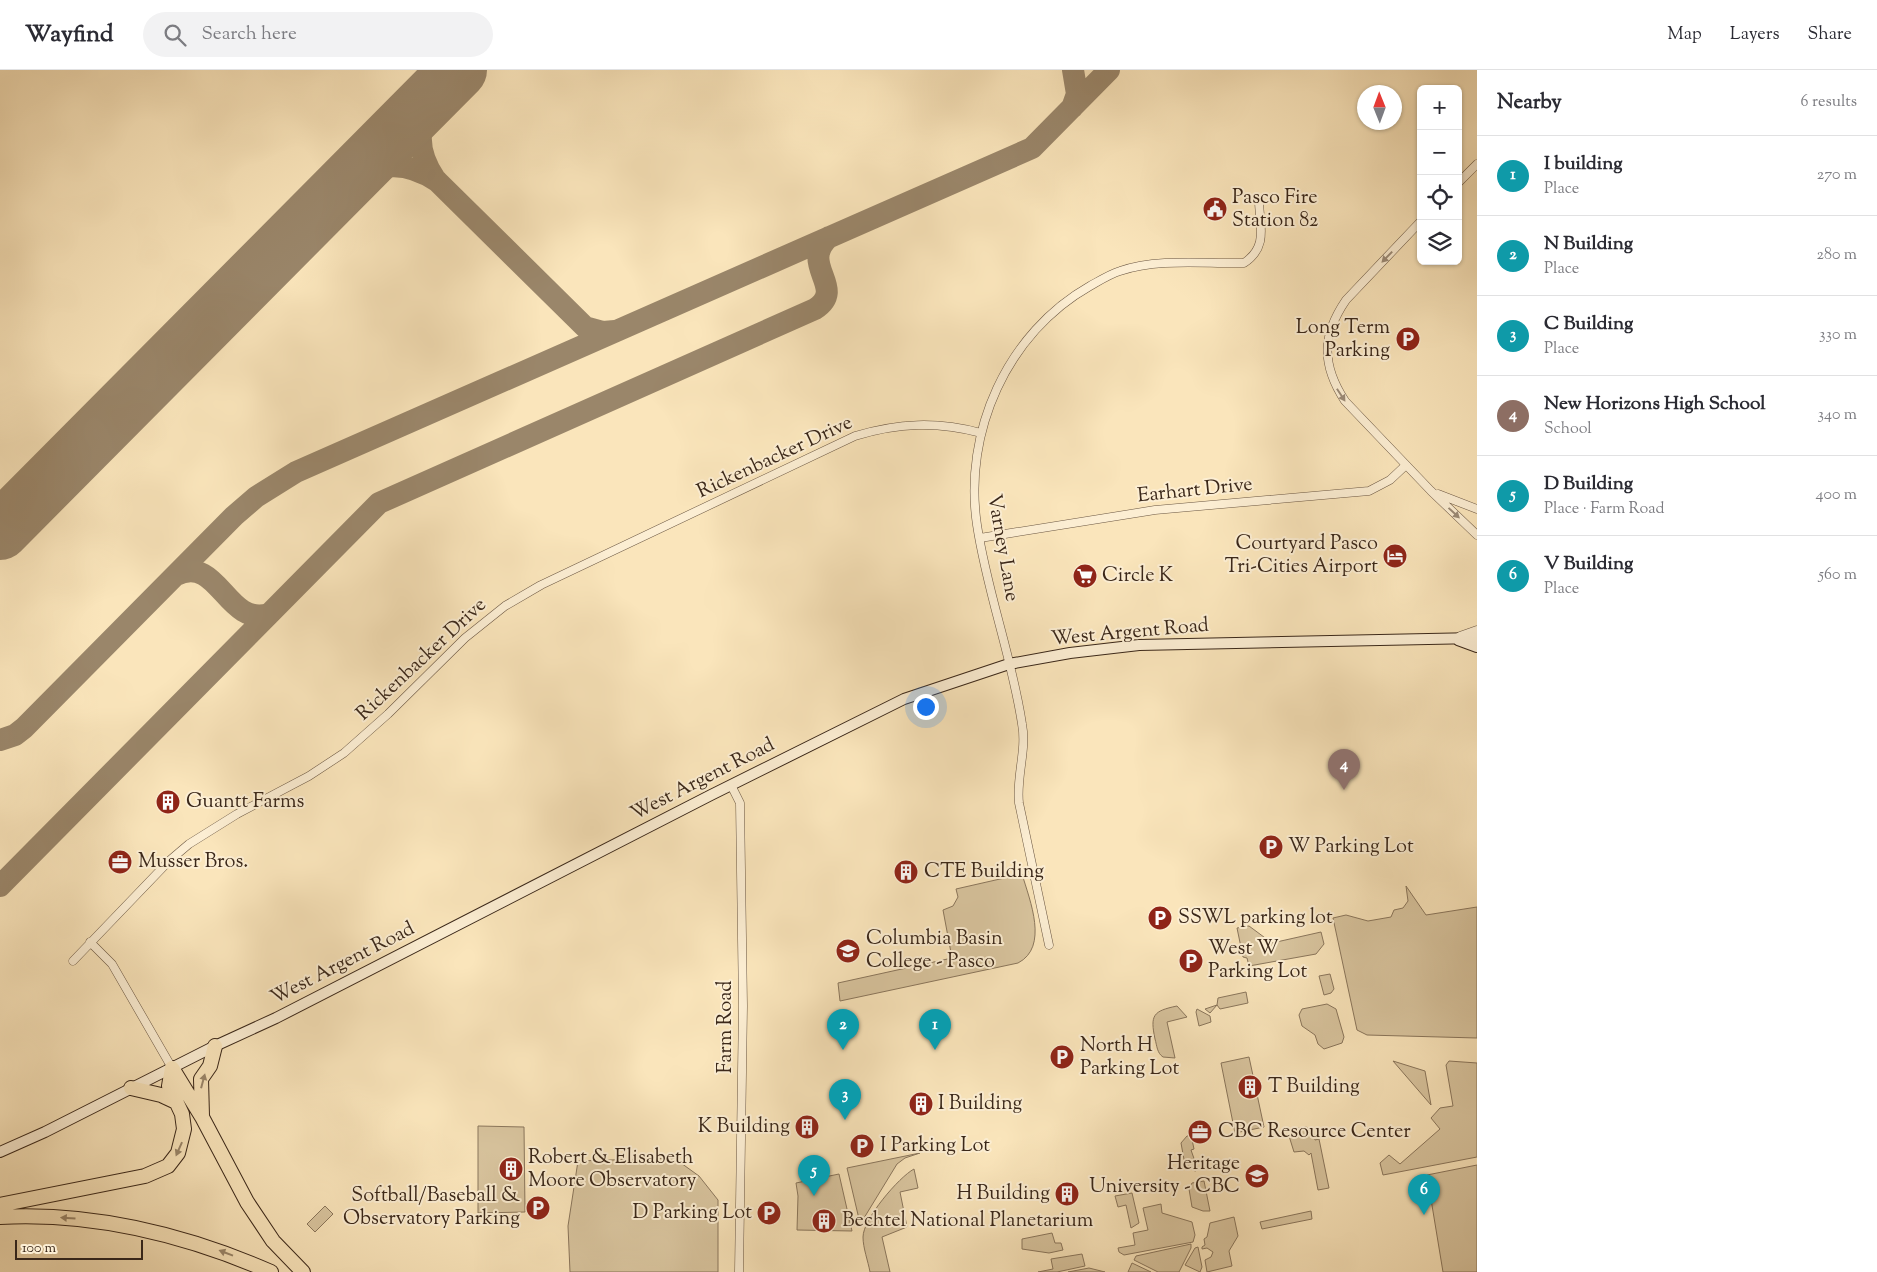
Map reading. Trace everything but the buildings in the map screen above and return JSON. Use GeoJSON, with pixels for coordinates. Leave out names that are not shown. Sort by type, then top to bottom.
{"type":"FeatureCollection","features":[{"type":"Feature","properties":{"kind":"highway"},"geometry":{"type":"LineString","coordinates":[[202,1117],[201,1080],[210,1066],[215,1046]]}},
{"type":"Feature","properties":{"kind":"highway"},"geometry":{"type":"LineString","coordinates":[[0,1205],[145,1176],[160,1170],[174,1159],[184,1136],[182,1114],[169,1086],[172,1068]]}},
{"type":"Feature","properties":{"kind":"highway"},"geometry":{"type":"LineString","coordinates":[[172,1068],[202,1117],[247,1202],[273,1241],[303,1272]]}},
{"type":"Feature","properties":{"kind":"highway"},"geometry":{"type":"LineString","coordinates":[[131,1088],[161,1095],[176,1102]]}},
{"type":"Feature","properties":{"kind":"highway"},"geometry":{"type":"LineString","coordinates":[[0,1217],[72,1218],[131,1226],[217,1250],[271,1272]]}},
{"type":"Feature","properties":{"kind":"main road"},"geometry":{"type":"LineString","coordinates":[[1452,638],[1477,647]]}},
{"type":"Feature","properties":{"kind":"main road","name":"West Argent Road"},"geometry":{"type":"LineString","coordinates":[[0,1152],[45,1132],[215,1046],[285,1014],[731,785],[904,699],[1009,664],[1070,653],[1139,645],[1477,638]]}},
{"type":"Feature","properties":{"kind":"street"},"geometry":{"type":"LineString","coordinates":[[1462,179],[1477,164]]}},
{"type":"Feature","properties":{"kind":"street","name":"Varney Lane"},"geometry":{"type":"LineString","coordinates":[[1049,945],[1019,803],[1018,782],[1023,726],[980,538],[975,501],[974,474],[981,433],[991,402],[1013,358],[1029,337],[1064,303],[1118,271],[1144,264],[1244,263],[1256,256],[1260,247],[1259,202]]}},
{"type":"Feature","properties":{"kind":"street"},"geometry":{"type":"LineString","coordinates":[[1417,225],[1346,300],[1330,326],[1327,360],[1337,389],[1344,401],[1431,491],[1477,535]]}},
{"type":"Feature","properties":{"kind":"street","name":"Rickenbacker Drive"},"geometry":{"type":"LineString","coordinates":[[73,961],[169,861],[189,844],[237,814],[309,776],[344,752],[388,714],[465,638],[525,594],[855,436],[911,424],[946,425],[981,433]]}},
{"type":"Feature","properties":{"kind":"street","name":"Earhart Drive"},"geometry":{"type":"LineString","coordinates":[[980,538],[1156,510],[1369,490],[1390,480],[1406,465]]}},
{"type":"Feature","properties":{"kind":"street"},"geometry":{"type":"LineString","coordinates":[[1431,491],[1477,509]]}},
{"type":"Feature","properties":{"kind":"street"},"geometry":{"type":"LineString","coordinates":[[1452,638],[1477,630]]}},
{"type":"Feature","properties":{"kind":"street","name":"Farm Road"},"geometry":{"type":"LineString","coordinates":[[731,785],[740,803],[743,1011],[739,1272]]}},
{"type":"Feature","properties":{"kind":"street"},"geometry":{"type":"LineString","coordinates":[[90,942],[112,964],[172,1068]]}},
{"type":"Feature","properties":{"kind":"shaded area"},"geometry":{"type":"Polygon","coordinates":[[[1022,874],[1035,923],[1035,935],[1033,946],[1027,956],[1018,963],[840,1001],[838,983],[952,958],[943,910],[953,906],[958,897],[956,889],[1022,874]]]}},
{"type":"Feature","properties":{"kind":"shaded area"},"geometry":{"type":"Polygon","coordinates":[[[1406,886],[1426,915],[1477,907],[1477,1038],[1367,1035],[1357,1030],[1333,918],[1346,915],[1368,921],[1391,917],[1394,910],[1403,908],[1408,901],[1406,886]]]}},
{"type":"Feature","properties":{"kind":"shaded area"},"geometry":{"type":"Polygon","coordinates":[[[1249,926],[1272,943],[1321,932],[1324,944],[1316,954],[1249,966],[1247,958],[1243,957],[1237,928],[1249,926]]]}},
{"type":"Feature","properties":{"kind":"shaded area"},"geometry":{"type":"Polygon","coordinates":[[[1330,974],[1334,989],[1331,993],[1324,995],[1319,976],[1330,974]]]}},
{"type":"Feature","properties":{"kind":"shaded area"},"geometry":{"type":"Polygon","coordinates":[[[1246,992],[1248,1003],[1220,1009],[1217,1005],[1218,998],[1246,992]]]}},
{"type":"Feature","properties":{"kind":"shaded area"},"geometry":{"type":"Polygon","coordinates":[[[1327,1004],[1336,1009],[1344,1037],[1342,1043],[1324,1049],[1318,1044],[1315,1035],[1302,1026],[1299,1015],[1302,1009],[1327,1004]]]}},
{"type":"Feature","properties":{"kind":"shaded area"},"geometry":{"type":"Polygon","coordinates":[[[1217,1005],[1210,1013],[1205,1009],[1217,1005]]]}},
{"type":"Feature","properties":{"kind":"shaded area"},"geometry":{"type":"Polygon","coordinates":[[[1177,1006],[1187,1017],[1167,1022],[1175,1058],[1163,1057],[1157,1047],[1153,1019],[1158,1012],[1177,1006]]]}},
{"type":"Feature","properties":{"kind":"shaded area"},"geometry":{"type":"Polygon","coordinates":[[[1197,1009],[1210,1016],[1211,1022],[1199,1026],[1197,1009]]]}},
{"type":"Feature","properties":{"kind":"shaded area"},"geometry":{"type":"Polygon","coordinates":[[[1249,1057],[1264,1127],[1235,1133],[1221,1063],[1249,1057]]]}},
{"type":"Feature","properties":{"kind":"shaded area"},"geometry":{"type":"Polygon","coordinates":[[[1393,1061],[1425,1071],[1431,1105],[1393,1061]]]}},
{"type":"Feature","properties":{"kind":"shaded area"},"geometry":{"type":"Polygon","coordinates":[[[1449,1061],[1477,1063],[1477,1157],[1383,1175],[1380,1163],[1389,1155],[1400,1164],[1440,1129],[1431,1118],[1440,1108],[1453,1106],[1446,1065],[1449,1061]]]}},
{"type":"Feature","properties":{"kind":"shaded area"},"geometry":{"type":"Polygon","coordinates":[[[478,1126],[524,1127],[525,1212],[478,1213],[478,1126]]]}},
{"type":"Feature","properties":{"kind":"shaded area"},"geometry":{"type":"Polygon","coordinates":[[[1306,1127],[1313,1131],[1315,1140],[1319,1139],[1329,1188],[1318,1190],[1311,1153],[1309,1155],[1304,1151],[1294,1152],[1289,1136],[1294,1129],[1306,1127]]]}},
{"type":"Feature","properties":{"kind":"shaded area"},"geometry":{"type":"Polygon","coordinates":[[[1191,1135],[1194,1149],[1191,1150],[1198,1170],[1195,1171],[1185,1165],[1181,1143],[1187,1136],[1191,1135]]]}},
{"type":"Feature","properties":{"kind":"shaded area"},"geometry":{"type":"Polygon","coordinates":[[[920,1153],[905,1158],[897,1164],[864,1218],[859,1219],[847,1168],[920,1153]]]}},
{"type":"Feature","properties":{"kind":"shaded area"},"geometry":{"type":"Polygon","coordinates":[[[674,1158],[699,1176],[718,1200],[718,1272],[570,1272],[568,1226],[578,1161],[674,1158]]]}},
{"type":"Feature","properties":{"kind":"shaded area"},"geometry":{"type":"Polygon","coordinates":[[[1477,1165],[1477,1272],[1443,1272],[1427,1175],[1477,1165]]]}},
{"type":"Feature","properties":{"kind":"shaded area"},"geometry":{"type":"Polygon","coordinates":[[[914,1169],[918,1188],[900,1192],[907,1227],[882,1237],[890,1272],[870,1272],[863,1241],[865,1229],[875,1210],[891,1189],[914,1169]]]}},
{"type":"Feature","properties":{"kind":"shaded area"},"geometry":{"type":"Polygon","coordinates":[[[839,1174],[852,1231],[797,1230],[798,1196],[796,1183],[839,1174]]]}},
{"type":"Feature","properties":{"kind":"shaded area"},"geometry":{"type":"Polygon","coordinates":[[[1204,1181],[1210,1211],[1203,1211],[1192,1207],[1189,1189],[1192,1183],[1204,1181]]]}},
{"type":"Feature","properties":{"kind":"shaded area"},"geometry":{"type":"Polygon","coordinates":[[[1132,1193],[1139,1223],[1131,1228],[1126,1205],[1118,1207],[1115,1196],[1132,1193]]]}},
{"type":"Feature","properties":{"kind":"shaded area"},"geometry":{"type":"Polygon","coordinates":[[[1161,1204],[1162,1213],[1192,1222],[1195,1235],[1193,1242],[1124,1255],[1119,1252],[1118,1248],[1135,1245],[1133,1233],[1148,1230],[1143,1208],[1161,1204]]]}},
{"type":"Feature","properties":{"kind":"shaded area"},"geometry":{"type":"Polygon","coordinates":[[[325,1206],[333,1214],[315,1232],[307,1224],[325,1206]]]}},
{"type":"Feature","properties":{"kind":"shaded area"},"geometry":{"type":"Polygon","coordinates":[[[1311,1211],[1312,1219],[1262,1229],[1260,1222],[1311,1211]]]}},
{"type":"Feature","properties":{"kind":"shaded area"},"geometry":{"type":"Polygon","coordinates":[[[1234,1217],[1238,1236],[1229,1251],[1232,1266],[1207,1272],[1205,1260],[1211,1257],[1213,1252],[1207,1248],[1202,1249],[1202,1247],[1205,1245],[1204,1239],[1207,1237],[1210,1223],[1234,1217]]]}},
{"type":"Feature","properties":{"kind":"shaded area"},"geometry":{"type":"Polygon","coordinates":[[[1052,1233],[1055,1243],[1061,1243],[1063,1250],[1049,1253],[1022,1249],[1022,1239],[1052,1233]]]}},
{"type":"Feature","properties":{"kind":"shaded area"},"geometry":{"type":"Polygon","coordinates":[[[1191,1244],[1191,1248],[1179,1272],[1158,1272],[1134,1260],[1136,1256],[1191,1244]]]}},
{"type":"Feature","properties":{"kind":"shaded area"},"geometry":{"type":"Polygon","coordinates":[[[1198,1247],[1202,1267],[1200,1272],[1185,1265],[1195,1248],[1198,1247]]]}},
{"type":"Feature","properties":{"kind":"shaded area"},"geometry":{"type":"Polygon","coordinates":[[[1082,1254],[1085,1266],[1057,1272],[1038,1272],[1053,1269],[1051,1259],[1082,1254]]]}},
{"type":"Feature","properties":{"kind":"shaded area"},"geometry":{"type":"Polygon","coordinates":[[[1132,1263],[1151,1272],[1128,1272],[1132,1263]]]}},
{"type":"Feature","properties":{"kind":"shaded area"},"geometry":{"type":"Polygon","coordinates":[[[1089,1268],[1105,1272],[1068,1272],[1089,1268]]]}},
{"type":"Feature","properties":{"kind":"taxiway"},"geometry":{"type":"LineString","coordinates":[[1072,108],[1077,94],[1073,70]]}},
{"type":"Feature","properties":{"kind":"taxiway"},"geometry":{"type":"LineString","coordinates":[[0,740],[15,735],[24,728],[234,516],[256,497],[296,472],[1032,148],[1109,70]]}},
{"type":"Feature","properties":{"kind":"taxiway"},"geometry":{"type":"LineString","coordinates":[[441,88],[433,99],[423,121],[421,132],[423,155],[435,179],[585,327],[603,332],[615,331]]}},
{"type":"Feature","properties":{"kind":"taxiway"},"geometry":{"type":"LineString","coordinates":[[345,184],[369,172],[391,166],[413,169],[437,181]]}},
{"type":"Feature","properties":{"kind":"taxiway"},"geometry":{"type":"LineString","coordinates":[[0,886],[379,503],[815,309],[824,301],[827,293],[818,257],[821,247],[829,237]]}},
{"type":"Feature","properties":{"kind":"taxiway"},"geometry":{"type":"LineString","coordinates":[[176,575],[191,571],[203,574],[242,610],[254,615],[269,614]]}},
{"type":"Feature","properties":{"kind":"runway"},"geometry":{"type":"LineString","coordinates":[[0,531],[458,70]]}},
{"type":"Feature","properties":{"kind":"place","name":"Pasco Fire Station 82"},"geometry":{"type":"Point","coordinates":[1215,209]}},
{"type":"Feature","properties":{"kind":"place","name":"Long Term Parking"},"geometry":{"type":"Point","coordinates":[1408,339]}},
{"type":"Feature","properties":{"kind":"place","name":"Courtyard Pasco Tri-Cities Airport"},"geometry":{"type":"Point","coordinates":[1395,556]}},
{"type":"Feature","properties":{"kind":"place","name":"Circle K"},"geometry":{"type":"Point","coordinates":[1085,576]}},
{"type":"Feature","properties":{"kind":"place","name":"New Horizons High School"},"geometry":{"type":"Point","coordinates":[1344,790]}},
{"type":"Feature","properties":{"kind":"place","name":"Guantt Farms"},"geometry":{"type":"Point","coordinates":[168,802]}},
{"type":"Feature","properties":{"kind":"place","name":"W Parking Lot"},"geometry":{"type":"Point","coordinates":[1271,847]}},
{"type":"Feature","properties":{"kind":"place","name":"Musser Bros."},"geometry":{"type":"Point","coordinates":[120,862]}},
{"type":"Feature","properties":{"kind":"place","name":"CTE Building"},"geometry":{"type":"Point","coordinates":[906,872]}},
{"type":"Feature","properties":{"kind":"place","name":"SSWL parking lot"},"geometry":{"type":"Point","coordinates":[1160,918]}},
{"type":"Feature","properties":{"kind":"place","name":"Columbia Basin College - Pasco"},"geometry":{"type":"Point","coordinates":[848,951]}},
{"type":"Feature","properties":{"kind":"place","name":"West W Parking Lot"},"geometry":{"type":"Point","coordinates":[1191,961]}},
{"type":"Feature","properties":{"kind":"place","name":"N Building"},"geometry":{"type":"Point","coordinates":[843,1050]}},
{"type":"Feature","properties":{"kind":"place","name":"I building"},"geometry":{"type":"Point","coordinates":[935,1050]}},
{"type":"Feature","properties":{"kind":"place","name":"North H Parking Lot"},"geometry":{"type":"Point","coordinates":[1062,1057]}},
{"type":"Feature","properties":{"kind":"place","name":"T Building"},"geometry":{"type":"Point","coordinates":[1250,1087]}},
{"type":"Feature","properties":{"kind":"place","name":"I Building"},"geometry":{"type":"Point","coordinates":[921,1104]}},
{"type":"Feature","properties":{"kind":"place","name":"C Building"},"geometry":{"type":"Point","coordinates":[845,1120]}},
{"type":"Feature","properties":{"kind":"place","name":"K Building"},"geometry":{"type":"Point","coordinates":[807,1127]}},
{"type":"Feature","properties":{"kind":"place","name":"CBC Resource Center"},"geometry":{"type":"Point","coordinates":[1200,1132]}},
{"type":"Feature","properties":{"kind":"place","name":"I Parking Lot"},"geometry":{"type":"Point","coordinates":[862,1146]}},
{"type":"Feature","properties":{"kind":"place","name":"Robert & Elisabeth Moore Observatory"},"geometry":{"type":"Point","coordinates":[511,1169]}},
{"type":"Feature","properties":{"kind":"place","name":"Heritage University - CBC"},"geometry":{"type":"Point","coordinates":[1257,1176]}},
{"type":"Feature","properties":{"kind":"place","name":"H Building"},"geometry":{"type":"Point","coordinates":[1067,1194]}},
{"type":"Feature","properties":{"kind":"place","name":"D Building"},"geometry":{"type":"Point","coordinates":[814,1196]}},
{"type":"Feature","properties":{"kind":"place","name":"Softball/Baseball & Observatory Parking"},"geometry":{"type":"Point","coordinates":[538,1208]}},
{"type":"Feature","properties":{"kind":"place","name":"D Parking Lot"},"geometry":{"type":"Point","coordinates":[769,1213]}},
{"type":"Feature","properties":{"kind":"place","name":"V Building"},"geometry":{"type":"Point","coordinates":[1424,1215]}},
{"type":"Feature","properties":{"kind":"place","name":"Bechtel National Planetarium"},"geometry":{"type":"Point","coordinates":[824,1221]}}]}
